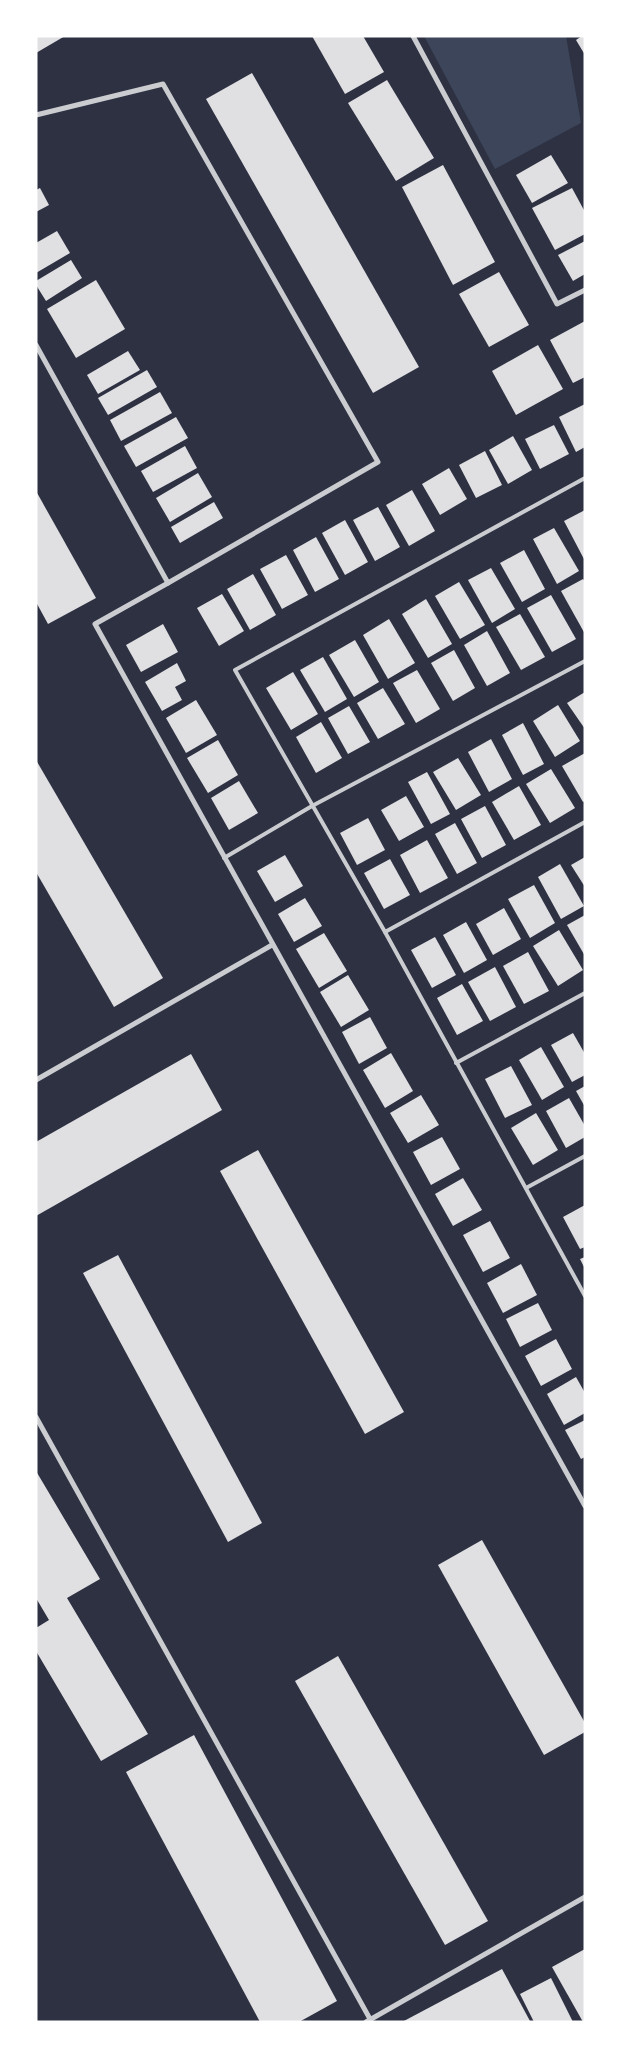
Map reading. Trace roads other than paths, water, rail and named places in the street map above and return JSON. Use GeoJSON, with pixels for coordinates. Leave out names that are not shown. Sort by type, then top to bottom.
{"type":"FeatureCollection","features":[{"type":"Feature","properties":{"kind":"street"},"geometry":{"type":"LineString","coordinates":[[413,36],[558,304],[585,290]]}},
{"type":"Feature","properties":{"kind":"street"},"geometry":{"type":"LineString","coordinates":[[36,115],[163,84],[378,462],[95,624],[585,1506]]}},
{"type":"Feature","properties":{"kind":"street"},"geometry":{"type":"LineString","coordinates":[[36,345],[168,583]]}},
{"type":"Feature","properties":{"kind":"street"},"geometry":{"type":"LineString","coordinates":[[36,1080],[272,945]]}},
{"type":"Feature","properties":{"kind":"street"},"geometry":{"type":"LineString","coordinates":[[36,1417],[368,2021],[585,1898]]}},
{"type":"Feature","properties":{"kind":"lane"},"geometry":{"type":"LineString","coordinates":[[585,478],[235,670],[385,932],[585,1296]]}},
{"type":"Feature","properties":{"kind":"lane"},"geometry":{"type":"LineString","coordinates":[[224,858],[312,806],[585,661]]}},
{"type":"Feature","properties":{"kind":"lane"},"geometry":{"type":"LineString","coordinates":[[385,932],[585,822]]}},
{"type":"Feature","properties":{"kind":"lane"},"geometry":{"type":"LineString","coordinates":[[456,1063],[585,993]]}},
{"type":"Feature","properties":{"kind":"lane"},"geometry":{"type":"LineString","coordinates":[[526,1188],[585,1156]]}}]}
